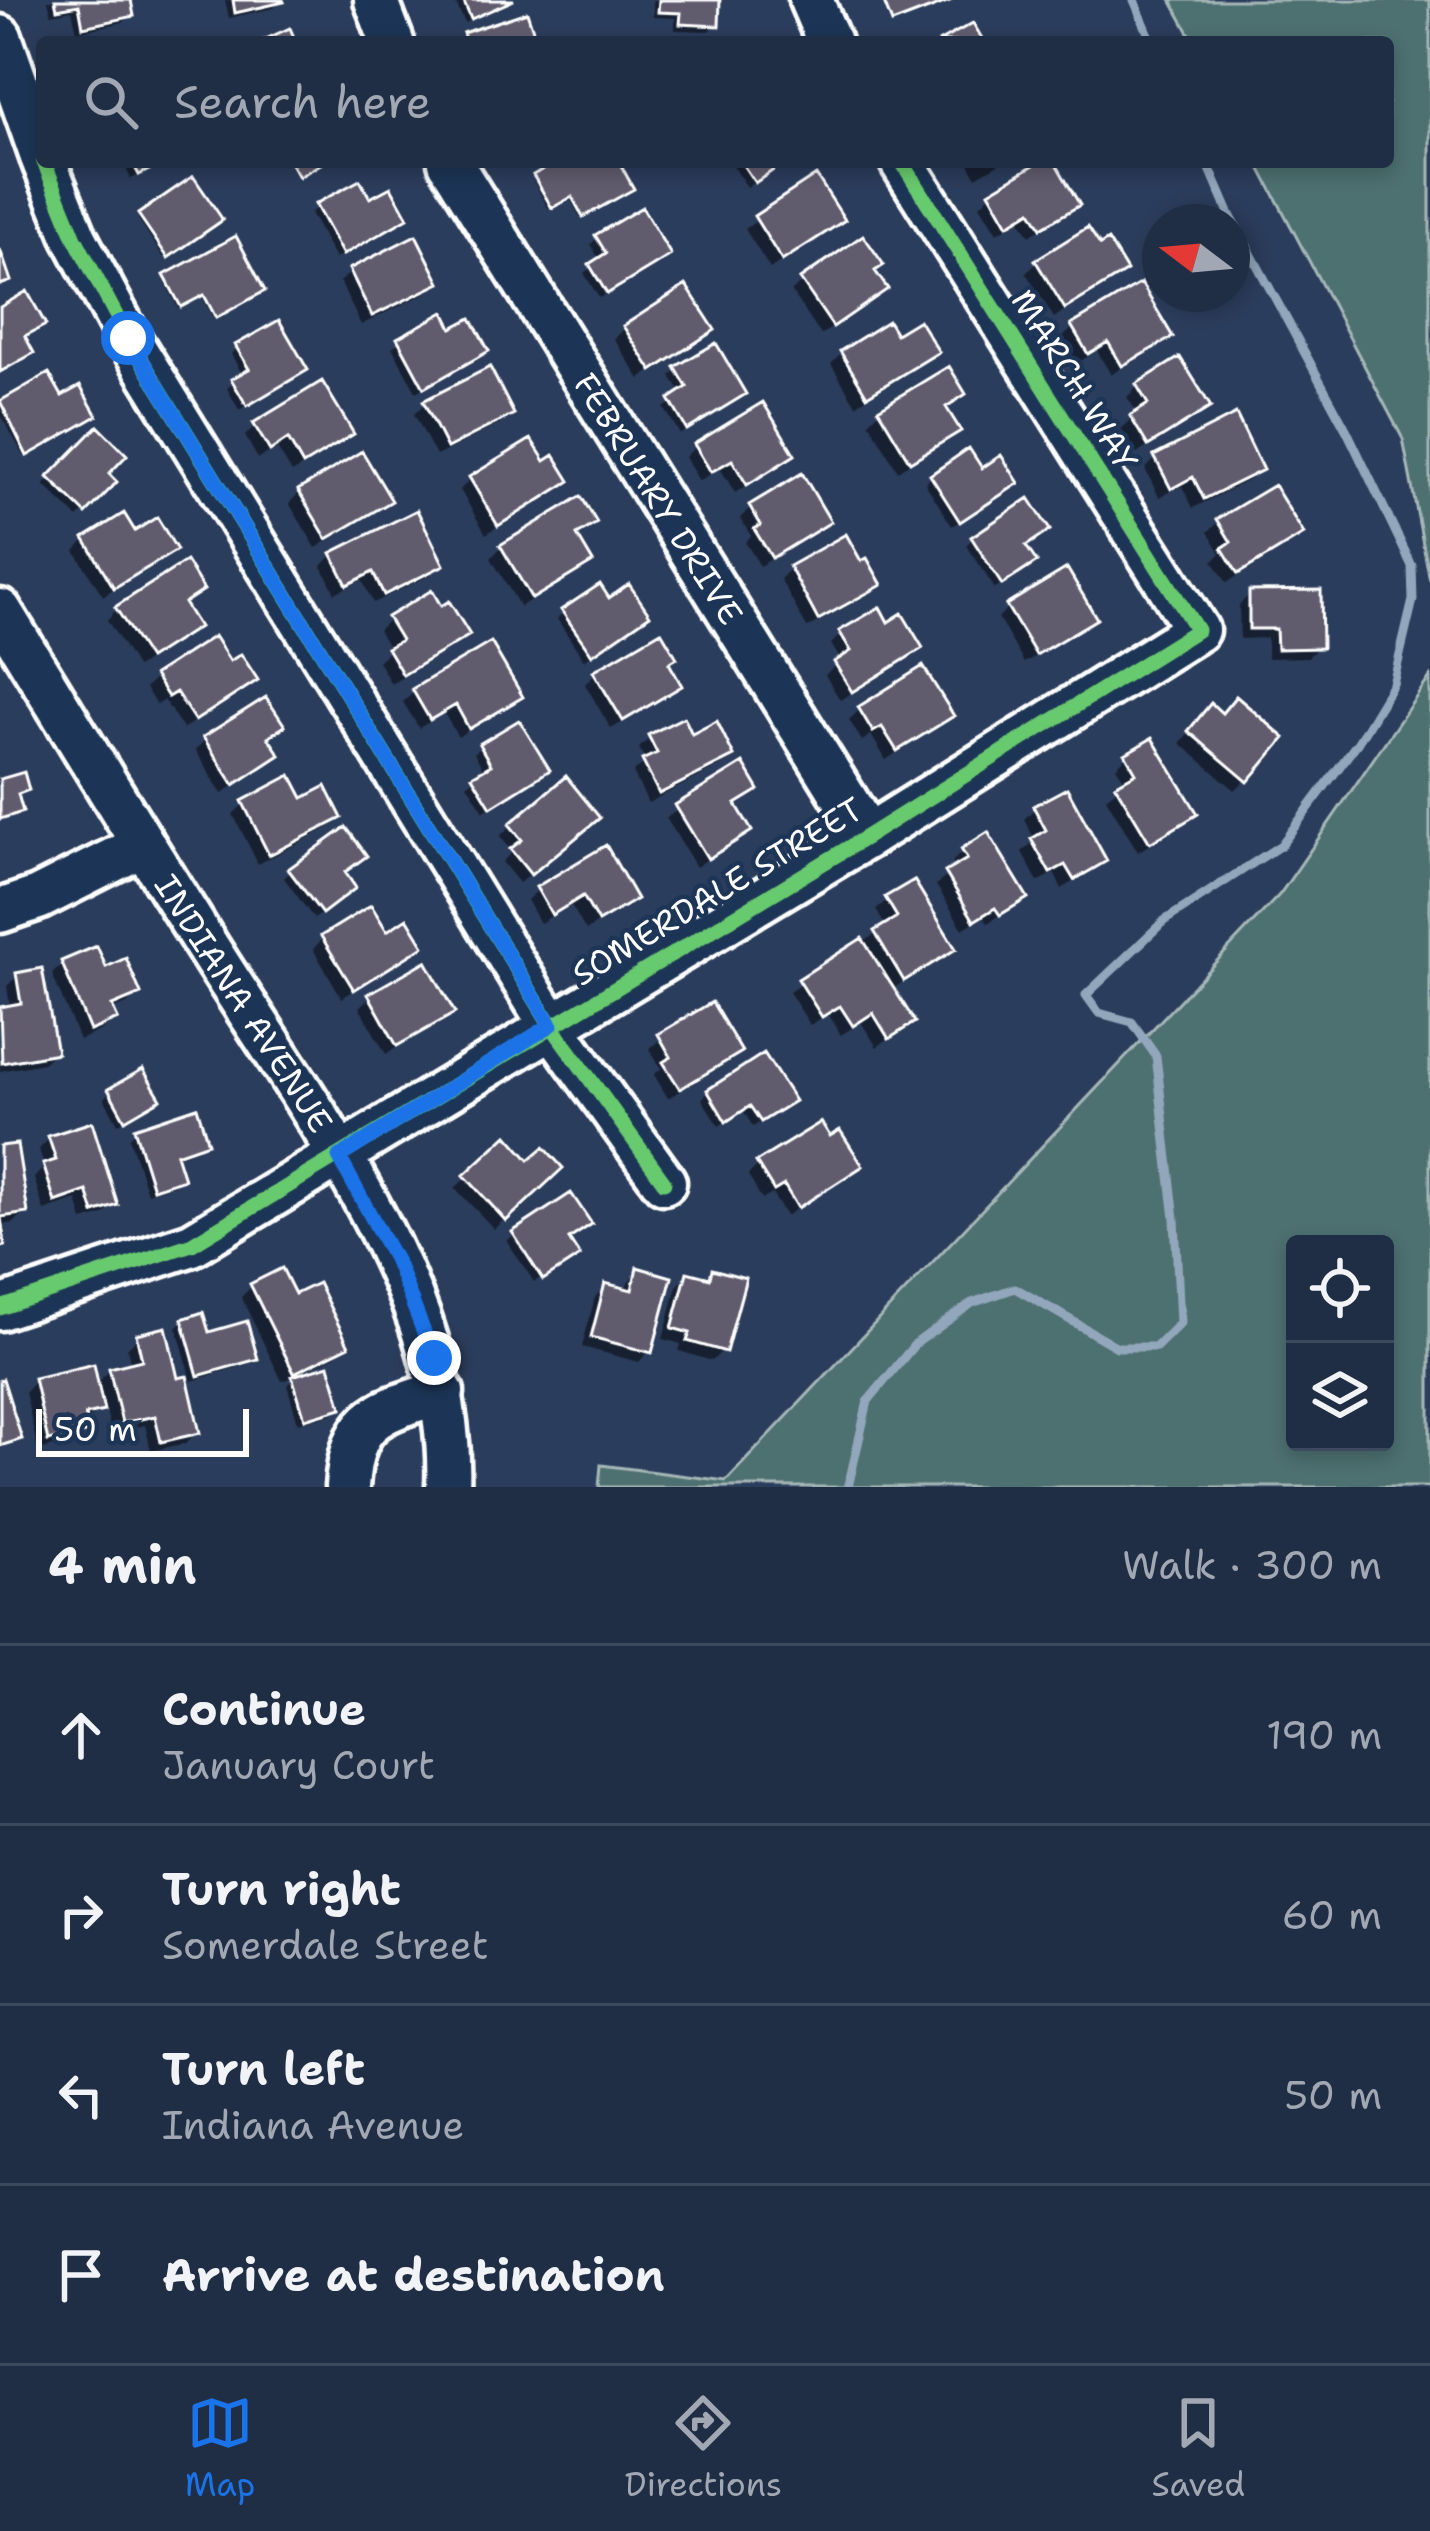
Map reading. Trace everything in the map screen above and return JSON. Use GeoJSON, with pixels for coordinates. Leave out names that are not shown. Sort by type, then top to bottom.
{"type":"FeatureCollection","features":[{"type":"Feature","properties":{"kind":"street"},"geometry":{"type":"LineString","coordinates":[[376,0],[390,36]]}},
{"type":"Feature","properties":{"kind":"street"},"geometry":{"type":"LineString","coordinates":[[811,0],[826,36]]}},
{"type":"Feature","properties":{"kind":"street"},"geometry":{"type":"LineString","coordinates":[[0,37],[36,140]]}},
{"type":"Feature","properties":{"kind":"street"},"geometry":{"type":"LineString","coordinates":[[46,168],[75,238],[128,338],[551,1025],[664,1182]]}},
{"type":"Feature","properties":{"kind":"street","name":"FEBRUARY DRIVE"},"geometry":{"type":"LineString","coordinates":[[454,168],[868,836]]}},
{"type":"Feature","properties":{"kind":"street","name":"MARCH WAY"},"geometry":{"type":"LineString","coordinates":[[906,168],[1197,630]]}},
{"type":"Feature","properties":{"kind":"street","name":"INDIANA AVENUE"},"geometry":{"type":"LineString","coordinates":[[0,610],[339,1157],[398,1266],[434,1358],[442,1392],[448,1487]]}},
{"type":"Feature","properties":{"kind":"street","name":"SOMERDALE STREET"},"geometry":{"type":"LineString","coordinates":[[0,1308],[192,1244],[868,836],[1197,630]]}},
{"type":"Feature","properties":{"kind":"street"},"geometry":{"type":"LineString","coordinates":[[0,911],[38,898],[142,844]]}},
{"type":"Feature","properties":{"kind":"street"},"geometry":{"type":"LineString","coordinates":[[346,1487],[354,1440],[371,1418],[442,1392]]}},
{"type":"Feature","properties":{"kind":"green space"},"geometry":{"type":"Polygon","coordinates":[[[1171,0],[1430,0],[1430,581],[1403,439],[1260,168],[1394,168],[1394,36],[1191,36],[1171,0]]]}},
{"type":"Feature","properties":{"kind":"green space"},"geometry":{"type":"Polygon","coordinates":[[[1430,677],[1430,1487],[599,1487],[601,1465],[726,1481],[1280,894],[1430,677]]]}},
{"type":"Feature","properties":{"kind":"building"},"geometry":{"type":"Polygon","coordinates":[[[55,0],[131,0],[134,16],[83,27],[79,5],[57,9],[55,0]]]}},
{"type":"Feature","properties":{"kind":"building"},"geometry":{"type":"Polygon","coordinates":[[[233,0],[283,0],[284,2],[235,13],[233,0]]]}},
{"type":"Feature","properties":{"kind":"building"},"geometry":{"type":"Polygon","coordinates":[[[463,0],[514,0],[471,19],[463,0]]]}},
{"type":"Feature","properties":{"kind":"building"},"geometry":{"type":"Polygon","coordinates":[[[659,0],[720,0],[719,26],[680,24],[681,13],[658,12],[659,0]]]}},
{"type":"Feature","properties":{"kind":"building"},"geometry":{"type":"Polygon","coordinates":[[[883,0],[952,0],[892,23],[883,0]]]}},
{"type":"Feature","properties":{"kind":"building"},"geometry":{"type":"Polygon","coordinates":[[[527,12],[535,36],[464,36],[527,12]]]}},
{"type":"Feature","properties":{"kind":"building"},"geometry":{"type":"Polygon","coordinates":[[[973,23],[981,36],[949,36],[973,23]]]}},
{"type":"Feature","properties":{"kind":"building"},"geometry":{"type":"Polygon","coordinates":[[[294,168],[314,168],[299,177],[294,168]]]}},
{"type":"Feature","properties":{"kind":"building"},"geometry":{"type":"Polygon","coordinates":[[[545,168],[622,168],[634,189],[583,217],[572,197],[552,208],[533,175],[545,168]]]}},
{"type":"Feature","properties":{"kind":"building"},"geometry":{"type":"Polygon","coordinates":[[[745,168],[776,168],[755,183],[745,168]]]}},
{"type":"Feature","properties":{"kind":"building"},"geometry":{"type":"Polygon","coordinates":[[[1029,168],[1058,168],[1080,205],[1041,228],[1031,211],[1008,225],[989,192],[1029,168]]]}},
{"type":"Feature","properties":{"kind":"building"},"geometry":{"type":"Polygon","coordinates":[[[816,175],[845,220],[782,261],[754,216],[816,175]]]}},
{"type":"Feature","properties":{"kind":"building"},"geometry":{"type":"Polygon","coordinates":[[[193,176],[223,220],[168,258],[138,214],[193,176]]]}},
{"type":"Feature","properties":{"kind":"building"},"geometry":{"type":"Polygon","coordinates":[[[360,180],[370,198],[391,187],[408,218],[343,255],[315,204],[360,180]]]}},
{"type":"Feature","properties":{"kind":"building"},"geometry":{"type":"Polygon","coordinates":[[[642,207],[671,255],[607,294],[589,264],[606,253],[595,235],[642,207]]]}},
{"type":"Feature","properties":{"kind":"building"},"geometry":{"type":"Polygon","coordinates":[[[1088,227],[1100,245],[1108,240],[1127,271],[1065,309],[1035,260],[1088,227]]]}},
{"type":"Feature","properties":{"kind":"building"},"geometry":{"type":"Polygon","coordinates":[[[416,235],[440,283],[372,316],[349,269],[416,235]]]}},
{"type":"Feature","properties":{"kind":"building"},"geometry":{"type":"Polygon","coordinates":[[[863,235],[884,265],[875,271],[888,289],[833,327],[800,279],[863,235]]]}},
{"type":"Feature","properties":{"kind":"building"},"geometry":{"type":"Polygon","coordinates":[[[236,236],[265,291],[216,318],[204,295],[181,307],[164,275],[236,236]]]}},
{"type":"Feature","properties":{"kind":"building"},"geometry":{"type":"Polygon","coordinates":[[[0,249],[11,281],[0,285],[0,249]]]}},
{"type":"Feature","properties":{"kind":"building"},"geometry":{"type":"Polygon","coordinates":[[[1141,283],[1142,312],[1158,312],[1173,337],[1122,366],[1108,342],[1088,354],[1071,325],[1141,283]]]}},
{"type":"Feature","properties":{"kind":"building"},"geometry":{"type":"Polygon","coordinates":[[[686,285],[715,330],[652,371],[623,326],[686,285]]]}},
{"type":"Feature","properties":{"kind":"building"},"geometry":{"type":"Polygon","coordinates":[[[27,291],[46,325],[25,336],[34,353],[0,372],[0,307],[27,291]]]}},
{"type":"Feature","properties":{"kind":"building"},"geometry":{"type":"Polygon","coordinates":[[[444,312],[452,328],[471,318],[489,351],[424,388],[397,338],[444,312]]]}},
{"type":"Feature","properties":{"kind":"building"},"geometry":{"type":"Polygon","coordinates":[[[279,320],[308,370],[247,406],[231,379],[249,369],[235,345],[279,320]]]}},
{"type":"Feature","properties":{"kind":"building"},"geometry":{"type":"Polygon","coordinates":[[[919,320],[939,352],[867,396],[840,351],[888,321],[896,334],[919,320]]]}},
{"type":"Feature","properties":{"kind":"building"},"geometry":{"type":"Polygon","coordinates":[[[716,343],[746,394],[687,430],[669,399],[687,387],[675,367],[716,343]]]}},
{"type":"Feature","properties":{"kind":"building"},"geometry":{"type":"Polygon","coordinates":[[[1180,357],[1211,407],[1148,446],[1130,416],[1148,404],[1136,384],[1180,357]]]}},
{"type":"Feature","properties":{"kind":"building"},"geometry":{"type":"Polygon","coordinates":[[[949,366],[966,394],[946,407],[961,431],[910,462],[878,409],[949,366]]]}},
{"type":"Feature","properties":{"kind":"building"},"geometry":{"type":"Polygon","coordinates":[[[490,367],[514,414],[447,448],[423,401],[490,367]]]}},
{"type":"Feature","properties":{"kind":"building"},"geometry":{"type":"Polygon","coordinates":[[[49,373],[62,396],[80,386],[97,416],[27,456],[0,401],[49,373]]]}},
{"type":"Feature","properties":{"kind":"building"},"geometry":{"type":"Polygon","coordinates":[[[322,381],[354,434],[303,465],[288,439],[270,451],[253,423],[322,381]]]}},
{"type":"Feature","properties":{"kind":"building"},"geometry":{"type":"Polygon","coordinates":[[[763,402],[795,455],[747,485],[732,460],[711,472],[694,444],[763,402]]]}},
{"type":"Feature","properties":{"kind":"building"},"geometry":{"type":"Polygon","coordinates":[[[1236,414],[1263,470],[1204,499],[1193,477],[1171,489],[1154,456],[1236,414]]]}},
{"type":"Feature","properties":{"kind":"building"},"geometry":{"type":"Polygon","coordinates":[[[98,426],[127,455],[109,474],[117,482],[86,514],[48,477],[98,426]]]}},
{"type":"Feature","properties":{"kind":"building"},"geometry":{"type":"Polygon","coordinates":[[[531,439],[545,461],[554,455],[570,481],[498,526],[469,477],[531,439]]]}},
{"type":"Feature","properties":{"kind":"building"},"geometry":{"type":"Polygon","coordinates":[[[969,448],[982,468],[1001,455],[1019,483],[960,522],[930,475],[969,448]]]}},
{"type":"Feature","properties":{"kind":"building"},"geometry":{"type":"Polygon","coordinates":[[[362,451],[392,501],[327,539],[298,490],[362,451]]]}},
{"type":"Feature","properties":{"kind":"building"},"geometry":{"type":"Polygon","coordinates":[[[802,473],[831,522],[772,558],[754,529],[761,525],[749,505],[802,473]]]}},
{"type":"Feature","properties":{"kind":"building"},"geometry":{"type":"Polygon","coordinates":[[[1274,485],[1304,534],[1238,574],[1222,548],[1231,542],[1217,519],[1274,485]]]}},
{"type":"Feature","properties":{"kind":"building"},"geometry":{"type":"Polygon","coordinates":[[[581,496],[597,523],[577,535],[593,562],[532,599],[500,545],[581,496]]]}},
{"type":"Feature","properties":{"kind":"building"},"geometry":{"type":"Polygon","coordinates":[[[1029,498],[1050,530],[1026,546],[1037,562],[1002,585],[971,537],[1029,498]]]}},
{"type":"Feature","properties":{"kind":"building"},"geometry":{"type":"Polygon","coordinates":[[[417,510],[444,565],[384,595],[373,572],[347,585],[331,553],[417,510]]]}},
{"type":"Feature","properties":{"kind":"building"},"geometry":{"type":"Polygon","coordinates":[[[124,513],[135,531],[157,517],[177,550],[114,588],[84,538],[124,513]]]}},
{"type":"Feature","properties":{"kind":"building"},"geometry":{"type":"Polygon","coordinates":[[[846,534],[882,585],[818,620],[789,566],[846,534]]]}},
{"type":"Feature","properties":{"kind":"building"},"geometry":{"type":"Polygon","coordinates":[[[186,561],[204,590],[184,603],[199,627],[149,659],[115,607],[186,561]]]}},
{"type":"Feature","properties":{"kind":"building"},"geometry":{"type":"Polygon","coordinates":[[[1067,568],[1097,619],[1036,655],[1006,605],[1067,568]]]}},
{"type":"Feature","properties":{"kind":"building"},"geometry":{"type":"Polygon","coordinates":[[[600,584],[609,598],[629,584],[650,615],[592,655],[561,610],[600,584]]]}},
{"type":"Feature","properties":{"kind":"building"},"geometry":{"type":"Polygon","coordinates":[[[432,590],[441,606],[449,601],[470,635],[403,675],[387,648],[401,640],[387,617],[432,590]]]}},
{"type":"Feature","properties":{"kind":"building"},"geometry":{"type":"Polygon","coordinates":[[[1321,590],[1322,648],[1277,649],[1276,629],[1249,629],[1249,591],[1321,590]]]}},
{"type":"Feature","properties":{"kind":"building"},"geometry":{"type":"Polygon","coordinates":[[[880,607],[888,622],[902,613],[923,648],[852,692],[834,662],[851,651],[839,631],[880,607]]]}},
{"type":"Feature","properties":{"kind":"building"},"geometry":{"type":"Polygon","coordinates":[[[661,631],[677,658],[669,663],[682,686],[623,721],[593,671],[661,631]]]}},
{"type":"Feature","properties":{"kind":"building"},"geometry":{"type":"Polygon","coordinates":[[[214,636],[230,661],[241,654],[258,680],[195,721],[176,692],[168,697],[154,675],[214,636]]]}},
{"type":"Feature","properties":{"kind":"building"},"geometry":{"type":"Polygon","coordinates":[[[491,642],[523,697],[469,729],[456,705],[430,720],[412,689],[491,642]]]}},
{"type":"Feature","properties":{"kind":"building"},"geometry":{"type":"Polygon","coordinates":[[[923,666],[954,716],[897,751],[882,727],[873,732],[858,707],[923,666]]]}},
{"type":"Feature","properties":{"kind":"building"},"geometry":{"type":"Polygon","coordinates":[[[1236,696],[1285,738],[1248,782],[1188,731],[1211,703],[1222,713],[1236,696]]]}},
{"type":"Feature","properties":{"kind":"building"},"geometry":{"type":"Polygon","coordinates":[[[266,697],[285,726],[268,737],[280,755],[234,785],[203,737],[266,697]]]}},
{"type":"Feature","properties":{"kind":"building"},"geometry":{"type":"Polygon","coordinates":[[[684,717],[692,734],[717,721],[734,756],[659,794],[642,760],[657,753],[648,735],[684,717]]]}},
{"type":"Feature","properties":{"kind":"building"},"geometry":{"type":"Polygon","coordinates":[[[519,720],[550,770],[491,807],[472,776],[491,765],[479,744],[519,720]]]}},
{"type":"Feature","properties":{"kind":"building"},"geometry":{"type":"Polygon","coordinates":[[[1152,738],[1198,814],[1150,843],[1115,785],[1136,773],[1125,754],[1152,738]]]}},
{"type":"Feature","properties":{"kind":"building"},"geometry":{"type":"Polygon","coordinates":[[[743,763],[759,790],[736,804],[752,831],[708,859],[675,805],[743,763]]]}},
{"type":"Feature","properties":{"kind":"building"},"geometry":{"type":"Polygon","coordinates":[[[24,772],[29,790],[18,794],[23,812],[0,819],[0,779],[24,772]]]}},
{"type":"Feature","properties":{"kind":"building"},"geometry":{"type":"Polygon","coordinates":[[[291,775],[303,798],[326,786],[342,818],[269,855],[242,801],[291,775]]]}},
{"type":"Feature","properties":{"kind":"building"},"geometry":{"type":"Polygon","coordinates":[[[566,776],[600,818],[531,875],[510,849],[522,840],[509,824],[566,776]]]}},
{"type":"Feature","properties":{"kind":"building"},"geometry":{"type":"Polygon","coordinates":[[[1067,788],[1107,861],[1074,880],[1065,865],[1050,873],[1031,839],[1046,830],[1033,806],[1067,788]]]}},
{"type":"Feature","properties":{"kind":"building"},"geometry":{"type":"Polygon","coordinates":[[[346,827],[367,856],[345,872],[356,888],[322,914],[288,869],[346,827]]]}},
{"type":"Feature","properties":{"kind":"building"},"geometry":{"type":"Polygon","coordinates":[[[988,832],[1028,898],[1000,915],[995,908],[974,921],[945,872],[967,859],[961,849],[988,832]]]}},
{"type":"Feature","properties":{"kind":"building"},"geometry":{"type":"Polygon","coordinates":[[[606,845],[637,899],[598,922],[583,896],[552,915],[536,887],[606,845]]]}},
{"type":"Feature","properties":{"kind":"building"},"geometry":{"type":"Polygon","coordinates":[[[914,880],[956,949],[904,981],[874,931],[897,917],[885,897],[914,880]]]}},
{"type":"Feature","properties":{"kind":"building"},"geometry":{"type":"Polygon","coordinates":[[[371,905],[387,931],[407,918],[424,946],[354,990],[321,936],[371,905]]]}},
{"type":"Feature","properties":{"kind":"building"},"geometry":{"type":"Polygon","coordinates":[[[862,938],[915,1022],[889,1039],[873,1013],[853,1026],[840,1006],[822,1017],[798,979],[862,938]]]}},
{"type":"Feature","properties":{"kind":"building"},"geometry":{"type":"Polygon","coordinates":[[[97,946],[106,967],[126,958],[141,994],[112,1006],[118,1019],[90,1031],[61,961],[97,946]]]}},
{"type":"Feature","properties":{"kind":"building"},"geometry":{"type":"Polygon","coordinates":[[[426,961],[455,1013],[397,1046],[368,994],[426,961]]]}},
{"type":"Feature","properties":{"kind":"building"},"geometry":{"type":"Polygon","coordinates":[[[42,968],[57,1053],[2,1063],[0,1007],[21,1003],[16,973],[42,968]]]}},
{"type":"Feature","properties":{"kind":"building"},"geometry":{"type":"Polygon","coordinates":[[[712,1002],[742,1052],[680,1089],[663,1062],[671,1057],[658,1034],[712,1002]]]}},
{"type":"Feature","properties":{"kind":"building"},"geometry":{"type":"Polygon","coordinates":[[[764,1053],[795,1101],[761,1122],[750,1106],[726,1122],[707,1090],[764,1053]]]}},
{"type":"Feature","properties":{"kind":"building"},"geometry":{"type":"Polygon","coordinates":[[[143,1069],[161,1099],[125,1120],[108,1089],[143,1069]]]}},
{"type":"Feature","properties":{"kind":"building"},"geometry":{"type":"Polygon","coordinates":[[[197,1107],[208,1143],[176,1154],[184,1179],[153,1189],[134,1128],[197,1107]]]}},
{"type":"Feature","properties":{"kind":"building"},"geometry":{"type":"Polygon","coordinates":[[[92,1122],[118,1205],[94,1213],[87,1191],[55,1202],[43,1164],[56,1160],[48,1136],[92,1122]]]}},
{"type":"Feature","properties":{"kind":"building"},"geometry":{"type":"Polygon","coordinates":[[[821,1122],[830,1136],[840,1130],[863,1166],[798,1208],[784,1185],[774,1191],[756,1162],[821,1122]]]}},
{"type":"Feature","properties":{"kind":"building"},"geometry":{"type":"Polygon","coordinates":[[[507,1135],[529,1160],[544,1147],[563,1168],[506,1221],[464,1175],[507,1135]]]}},
{"type":"Feature","properties":{"kind":"building"},"geometry":{"type":"Polygon","coordinates":[[[17,1144],[28,1213],[1,1217],[5,1246],[0,1247],[0,1146],[17,1144]]]}},
{"type":"Feature","properties":{"kind":"building"},"geometry":{"type":"Polygon","coordinates":[[[571,1193],[592,1224],[569,1239],[580,1256],[543,1280],[512,1232],[571,1193]]]}},
{"type":"Feature","properties":{"kind":"building"},"geometry":{"type":"Polygon","coordinates":[[[637,1267],[672,1277],[652,1353],[591,1337],[605,1283],[632,1290],[637,1267]]]}},
{"type":"Feature","properties":{"kind":"building"},"geometry":{"type":"Polygon","coordinates":[[[282,1268],[295,1294],[318,1283],[349,1346],[294,1373],[250,1284],[282,1268]]]}},
{"type":"Feature","properties":{"kind":"building"},"geometry":{"type":"Polygon","coordinates":[[[712,1269],[746,1278],[726,1352],[687,1341],[690,1333],[672,1328],[687,1272],[710,1278],[712,1269]]]}},
{"type":"Feature","properties":{"kind":"building"},"geometry":{"type":"Polygon","coordinates":[[[203,1312],[209,1332],[247,1321],[258,1359],[198,1376],[182,1319],[203,1312]]]}},
{"type":"Feature","properties":{"kind":"building"},"geometry":{"type":"Polygon","coordinates":[[[166,1327],[178,1378],[187,1376],[200,1433],[161,1442],[155,1416],[122,1423],[109,1368],[142,1360],[136,1334],[166,1327]]]}},
{"type":"Feature","properties":{"kind":"building"},"geometry":{"type":"Polygon","coordinates":[[[94,1364],[104,1411],[85,1415],[89,1432],[48,1441],[34,1378],[94,1364]]]}},
{"type":"Feature","properties":{"kind":"building"},"geometry":{"type":"Polygon","coordinates":[[[329,1365],[342,1408],[305,1419],[292,1376],[329,1365]]]}},
{"type":"Feature","properties":{"kind":"building"},"geometry":{"type":"Polygon","coordinates":[[[0,1380],[22,1439],[0,1446],[0,1380]]]}},
{"type":"Feature","properties":{"kind":"waterway"},"geometry":{"type":"LineString","coordinates":[[1134,0],[1149,36]]}},
{"type":"Feature","properties":{"kind":"waterway"},"geometry":{"type":"LineString","coordinates":[[848,1487],[868,1401],[915,1344],[972,1303],[1015,1288],[1117,1347],[1156,1347],[1180,1323],[1175,1219],[1156,1056],[1132,1022],[1099,1013],[1086,995],[1164,921],[1281,845],[1358,742],[1393,684],[1413,600],[1412,566],[1210,168]]}},
{"type":"Feature","properties":{"kind":"cycle path"},"geometry":{"type":"LineString","coordinates":[[46,168],[75,238],[128,338],[551,1025],[664,1182]]}},
{"type":"Feature","properties":{"kind":"cycle path"},"geometry":{"type":"LineString","coordinates":[[0,1308],[192,1244],[868,836],[1197,630],[906,168]]}},
{"type":"Feature","properties":{"kind":"route"},"geometry":{"type":"LineString","coordinates":[[128,338],[551,1025],[339,1157],[398,1266],[434,1358]]}}]}
